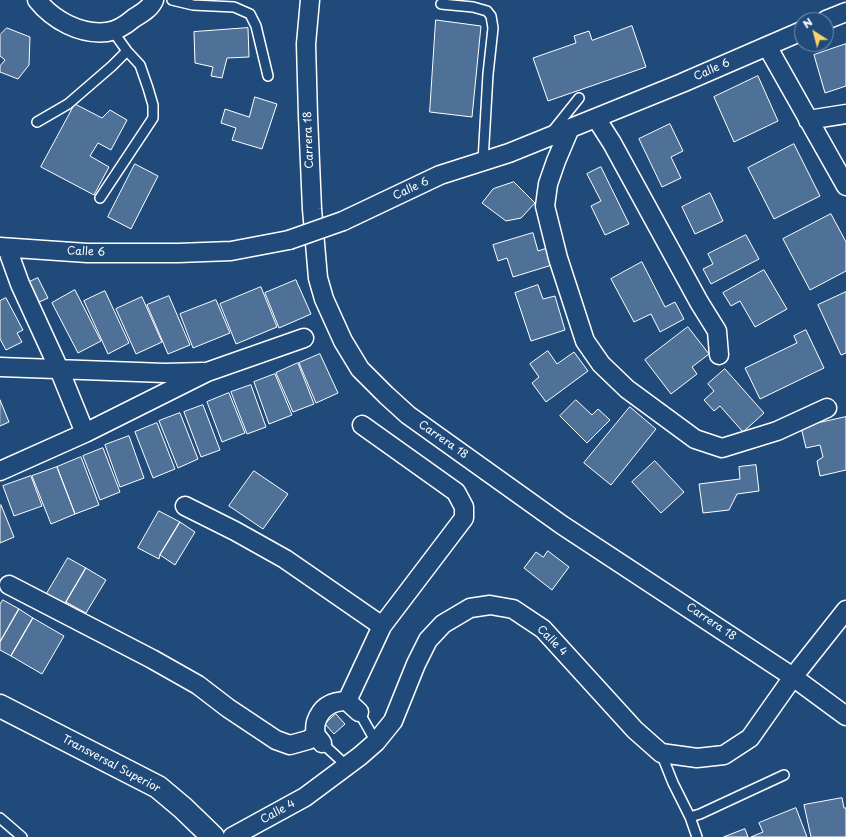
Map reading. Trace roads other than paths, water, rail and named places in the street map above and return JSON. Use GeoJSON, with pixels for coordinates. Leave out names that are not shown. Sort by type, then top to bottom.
{"type":"FeatureCollection","features":[{"type":"Feature","properties":{"kind":"main road","name":"Transversal Superior"},"geometry":{"type":"LineString","coordinates":[[0,706],[158,787],[183,808],[212,837]]}},
{"type":"Feature","properties":{"kind":"street"},"geometry":{"type":"LineString","coordinates":[[37,0],[42,7],[64,23],[82,30],[107,32],[133,19],[150,7],[154,0]]}},
{"type":"Feature","properties":{"kind":"street","name":"Carrera 18"},"geometry":{"type":"LineString","coordinates":[[310,0],[306,44],[308,116],[312,209],[318,278],[324,299],[343,341],[360,369],[408,415],[562,524],[793,678],[846,716]]}},
{"type":"Feature","properties":{"kind":"street"},"geometry":{"type":"LineString","coordinates":[[834,17],[846,12]]}},
{"type":"Feature","properties":{"kind":"street","name":"Calle 6"},"geometry":{"type":"LineString","coordinates":[[4,248],[87,253],[185,253],[231,251],[289,240],[343,221],[440,175],[509,153],[682,84],[794,34]]}},
{"type":"Feature","properties":{"kind":"street"},"geometry":{"type":"LineString","coordinates":[[767,46],[846,186]]}},
{"type":"Feature","properties":{"kind":"street"},"geometry":{"type":"LineString","coordinates":[[808,120],[846,114]]}},
{"type":"Feature","properties":{"kind":"street"},"geometry":{"type":"LineString","coordinates":[[596,118],[612,143],[698,302],[717,331],[719,355]]}},
{"type":"Feature","properties":{"kind":"street"},"geometry":{"type":"LineString","coordinates":[[570,128],[550,178],[545,206],[558,258],[585,341],[601,364],[627,390],[694,439],[722,448],[777,431],[827,408]]}},
{"type":"Feature","properties":{"kind":"street"},"geometry":{"type":"LineString","coordinates":[[4,248],[59,369],[85,433]]}},
{"type":"Feature","properties":{"kind":"street"},"geometry":{"type":"LineString","coordinates":[[0,471],[85,433],[207,372],[304,338]]}},
{"type":"Feature","properties":{"kind":"street"},"geometry":{"type":"LineString","coordinates":[[0,367],[165,373],[207,372]]}},
{"type":"Feature","properties":{"kind":"street"},"geometry":{"type":"LineString","coordinates":[[9,585],[152,659],[198,685],[276,740],[290,745],[319,739],[316,726],[318,717],[323,709],[338,701],[353,706],[382,626],[464,518],[464,507],[456,492],[362,425]]}},
{"type":"Feature","properties":{"kind":"street"},"geometry":{"type":"LineString","coordinates":[[185,506],[235,531],[285,559],[382,626]]}},
{"type":"Feature","properties":{"kind":"street","name":"Calle 4"},"geometry":{"type":"LineString","coordinates":[[232,837],[305,797],[376,742],[393,721],[416,664],[428,640],[443,624],[470,608],[490,605],[513,609],[543,629],[635,730],[661,753]]}},
{"type":"Feature","properties":{"kind":"street"},"geometry":{"type":"LineString","coordinates":[[661,753],[697,758],[724,755],[750,738],[793,678],[846,610]]}},
{"type":"Feature","properties":{"kind":"lane"},"geometry":{"type":"LineString","coordinates":[[172,0],[193,5],[234,7],[250,14],[256,26],[268,76]]}},
{"type":"Feature","properties":{"kind":"lane"},"geometry":{"type":"LineString","coordinates":[[441,4],[473,7],[486,11],[491,16],[493,28],[488,74],[484,161]]}},
{"type":"Feature","properties":{"kind":"lane"},"geometry":{"type":"LineString","coordinates":[[100,198],[153,118],[153,106],[140,65],[112,30]]}},
{"type":"Feature","properties":{"kind":"lane"},"geometry":{"type":"LineString","coordinates":[[37,122],[68,104],[112,66],[127,50]]}},
{"type":"Feature","properties":{"kind":"lane"},"geometry":{"type":"LineString","coordinates":[[546,138],[580,98]]}},
{"type":"Feature","properties":{"kind":"lane"},"geometry":{"type":"LineString","coordinates":[[353,706],[376,742]]}},
{"type":"Feature","properties":{"kind":"lane"},"geometry":{"type":"LineString","coordinates":[[319,739],[346,766]]}},
{"type":"Feature","properties":{"kind":"lane"},"geometry":{"type":"LineString","coordinates":[[661,753],[673,783],[690,817],[697,837]]}},
{"type":"Feature","properties":{"kind":"lane"},"geometry":{"type":"LineString","coordinates":[[690,817],[700,814],[784,775]]}},
{"type":"Feature","properties":{"kind":"lane"},"geometry":{"type":"LineString","coordinates":[[0,818],[22,837]]}}]}
